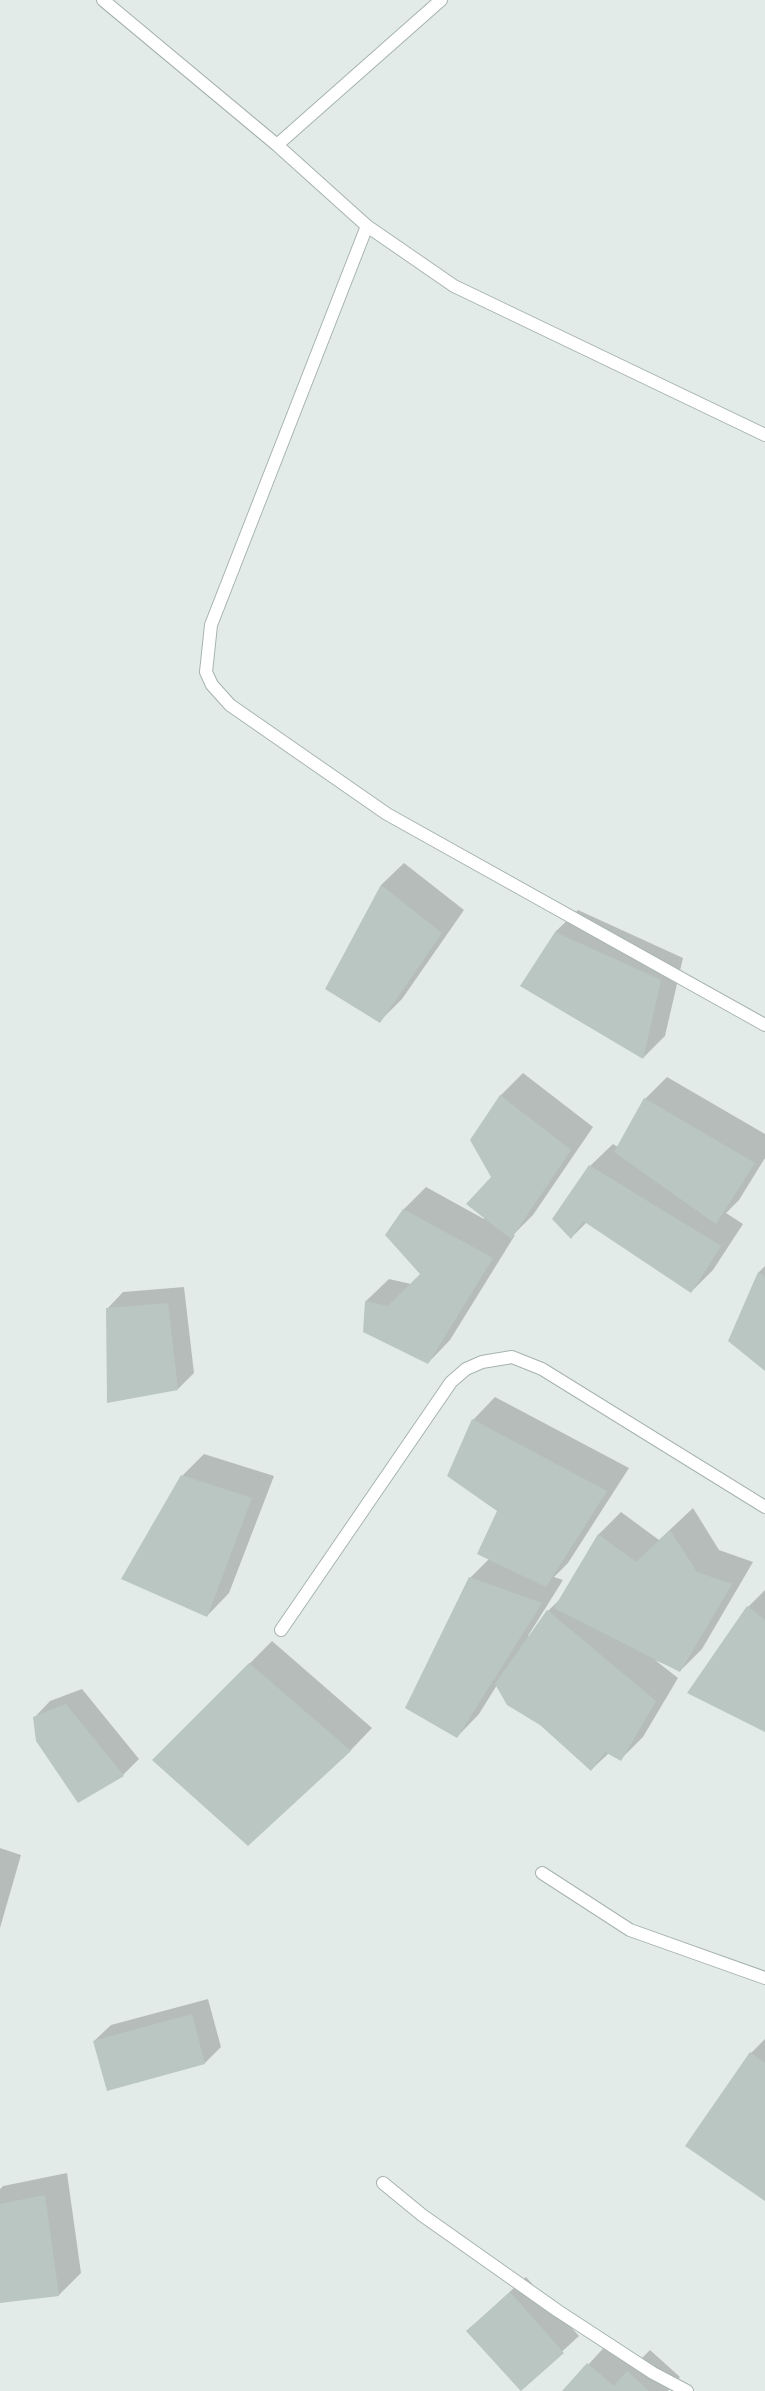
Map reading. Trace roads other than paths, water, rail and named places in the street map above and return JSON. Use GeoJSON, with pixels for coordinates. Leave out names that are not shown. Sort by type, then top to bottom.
{"type":"FeatureCollection","features":[{"type":"Feature","properties":{"kind":"street"},"geometry":{"type":"LineString","coordinates":[[103,0],[277,145],[368,226],[454,286],[765,435]]}},
{"type":"Feature","properties":{"kind":"street"},"geometry":{"type":"LineString","coordinates":[[277,145],[441,0]]}},
{"type":"Feature","properties":{"kind":"street"},"geometry":{"type":"LineString","coordinates":[[368,226],[211,625],[206,672],[212,684],[230,705],[387,814],[765,1025]]}},
{"type":"Feature","properties":{"kind":"street"},"geometry":{"type":"LineString","coordinates":[[281,1630],[451,1382],[466,1368],[482,1362],[512,1357],[542,1369],[765,1507]]}},
{"type":"Feature","properties":{"kind":"street"},"geometry":{"type":"LineString","coordinates":[[542,1873],[630,1930],[765,1978]]}},
{"type":"Feature","properties":{"kind":"street"},"geometry":{"type":"LineString","coordinates":[[383,2183],[422,2215],[558,2311],[653,2373],[687,2391]]}}]}
